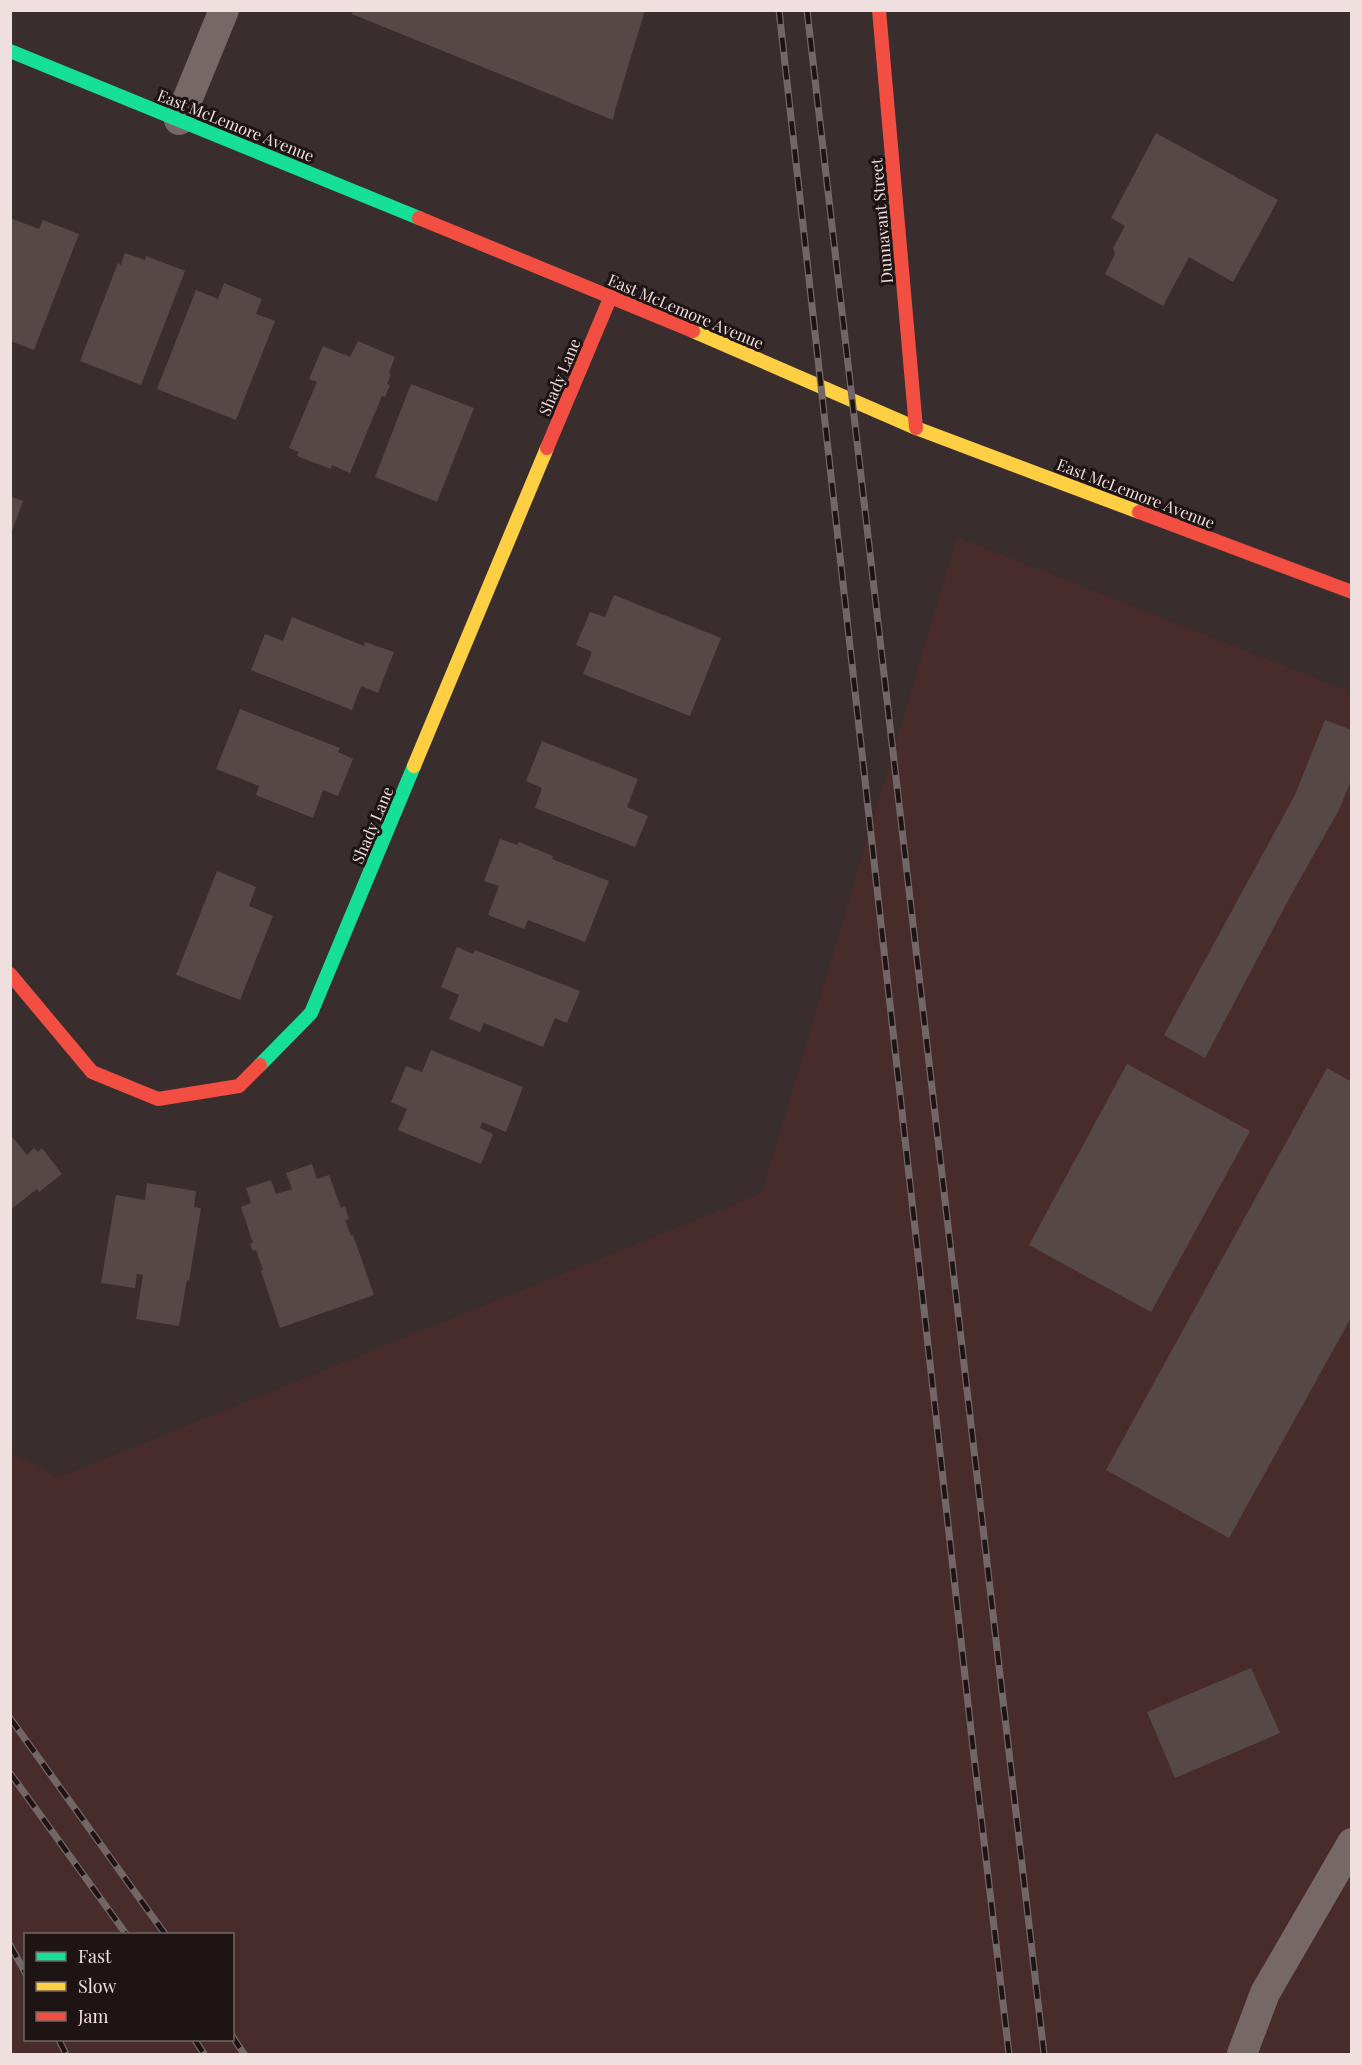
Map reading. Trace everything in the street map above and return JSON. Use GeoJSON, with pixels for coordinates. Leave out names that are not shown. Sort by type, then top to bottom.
{"type":"FeatureCollection","features":[{"type":"Feature","properties":{"kind":"street","name":"Dunnavant Street"},"geometry":{"type":"LineString","coordinates":[[879,10],[916,428]]}},
{"type":"Feature","properties":{"kind":"street","name":"East McLemore Avenue"},"geometry":{"type":"LineString","coordinates":[[10,51],[610,296],[916,428],[1352,592]]}},
{"type":"Feature","properties":{"kind":"street","name":"Shady Lane"},"geometry":{"type":"LineString","coordinates":[[10,974],[92,1072],[158,1099],[239,1086],[311,1013],[610,296]]}},
{"type":"Feature","properties":{"kind":"lane"},"geometry":{"type":"LineString","coordinates":[[178,120],[224,10]]}},
{"type":"Feature","properties":{"kind":"lane"},"geometry":{"type":"LineString","coordinates":[[1242,2055],[1265,1993],[1352,1843]]}},
{"type":"Feature","properties":{"kind":"shaded area"},"geometry":{"type":"Polygon","coordinates":[[[957,537],[1351,692],[1351,2054],[11,2054],[10,1452],[57,1478],[762,1193],[957,537]]]}},
{"type":"Feature","properties":{"kind":"building"},"geometry":{"type":"Polygon","coordinates":[[[353,10],[645,10],[613,120],[352,14],[353,10]]]}},
{"type":"Feature","properties":{"kind":"building"},"geometry":{"type":"Polygon","coordinates":[[[1156,133],[1278,200],[1233,282],[1189,257],[1163,306],[1105,274],[1115,254],[1113,248],[1125,226],[1111,218],[1156,133]]]}},
{"type":"Feature","properties":{"kind":"building"},"geometry":{"type":"Polygon","coordinates":[[[10,218],[39,229],[43,220],[79,234],[34,350],[10,341],[10,218]]]}},
{"type":"Feature","properties":{"kind":"building"},"geometry":{"type":"Polygon","coordinates":[[[125,253],[145,260],[146,256],[185,271],[141,385],[80,361],[118,263],[121,265],[125,253]]]}},
{"type":"Feature","properties":{"kind":"building"},"geometry":{"type":"Polygon","coordinates":[[[224,283],[262,299],[256,314],[275,321],[236,420],[157,389],[196,290],[218,299],[224,283]]]}},
{"type":"Feature","properties":{"kind":"building"},"geometry":{"type":"Polygon","coordinates":[[[358,341],[395,357],[387,384],[390,385],[385,397],[382,396],[350,473],[332,465],[331,469],[297,456],[299,452],[289,448],[317,382],[309,379],[323,346],[350,357],[358,341]]]}},
{"type":"Feature","properties":{"kind":"building"},"geometry":{"type":"Polygon","coordinates":[[[411,384],[474,408],[437,502],[375,477],[411,384]]]}},
{"type":"Feature","properties":{"kind":"building"},"geometry":{"type":"Polygon","coordinates":[[[10,496],[23,501],[11,534],[10,534],[10,496]]]}},
{"type":"Feature","properties":{"kind":"building"},"geometry":{"type":"Polygon","coordinates":[[[614,595],[721,638],[690,716],[583,674],[592,652],[576,645],[590,612],[605,617],[614,595]]]}},
{"type":"Feature","properties":{"kind":"building"},"geometry":{"type":"Polygon","coordinates":[[[292,617],[364,646],[365,642],[394,652],[378,693],[361,686],[352,710],[251,670],[265,634],[283,641],[292,617]]]}},
{"type":"Feature","properties":{"kind":"building"},"geometry":{"type":"Polygon","coordinates":[[[240,709],[340,748],[338,752],[353,759],[338,796],[323,790],[313,818],[256,795],[259,786],[216,769],[240,709]]]}},
{"type":"Feature","properties":{"kind":"building"},"geometry":{"type":"Polygon","coordinates":[[[1325,720],[1352,730],[1352,778],[1339,810],[1291,895],[1205,1058],[1164,1035],[1295,795],[1325,720]]]}},
{"type":"Feature","properties":{"kind":"building"},"geometry":{"type":"Polygon","coordinates":[[[542,741],[638,779],[627,807],[648,816],[635,847],[535,808],[542,788],[526,781],[542,741]]]}},
{"type":"Feature","properties":{"kind":"building"},"geometry":{"type":"Polygon","coordinates":[[[500,839],[517,845],[519,842],[553,856],[552,859],[609,881],[585,942],[528,920],[524,929],[488,915],[499,886],[484,881],[500,839]]]}},
{"type":"Feature","properties":{"kind":"building"},"geometry":{"type":"Polygon","coordinates":[[[217,871],[256,887],[249,906],[273,916],[240,1000],[176,975],[217,871]]]}},
{"type":"Feature","properties":{"kind":"building"},"geometry":{"type":"Polygon","coordinates":[[[457,947],[473,954],[475,950],[580,991],[567,1023],[555,1018],[543,1047],[484,1023],[480,1032],[449,1019],[459,995],[441,987],[457,947]]]}},
{"type":"Feature","properties":{"kind":"building"},"geometry":{"type":"Polygon","coordinates":[[[431,1050],[523,1087],[506,1132],[482,1122],[480,1128],[493,1134],[481,1164],[398,1130],[407,1109],[391,1102],[406,1066],[422,1072],[431,1050]]]}},
{"type":"Feature","properties":{"kind":"building"},"geometry":{"type":"Polygon","coordinates":[[[1127,1064],[1250,1131],[1151,1312],[1029,1245],[1127,1064]]]}},
{"type":"Feature","properties":{"kind":"building"},"geometry":{"type":"Polygon","coordinates":[[[1327,1068],[1352,1082],[1352,1316],[1229,1538],[1106,1470],[1327,1068]]]}},
{"type":"Feature","properties":{"kind":"building"},"geometry":{"type":"Polygon","coordinates":[[[10,1134],[27,1155],[34,1148],[38,1152],[42,1148],[62,1174],[39,1192],[37,1189],[10,1210],[10,1134]]]}},
{"type":"Feature","properties":{"kind":"building"},"geometry":{"type":"Polygon","coordinates":[[[312,1164],[317,1179],[329,1175],[341,1208],[345,1206],[349,1219],[345,1220],[351,1236],[353,1235],[374,1295],[280,1328],[256,1250],[253,1251],[250,1244],[253,1243],[241,1207],[251,1203],[246,1188],[271,1180],[276,1194],[292,1189],[286,1173],[312,1164]]]}},
{"type":"Feature","properties":{"kind":"building"},"geometry":{"type":"Polygon","coordinates":[[[147,1183],[196,1191],[194,1207],[201,1208],[179,1326],[136,1319],[143,1275],[137,1274],[135,1288],[101,1283],[116,1195],[145,1200],[147,1183]]]}},
{"type":"Feature","properties":{"kind":"building"},"geometry":{"type":"Polygon","coordinates":[[[1251,1668],[1280,1733],[1175,1778],[1147,1712],[1251,1668]]]}},
{"type":"Feature","properties":{"kind":"railway"},"geometry":{"type":"LineString","coordinates":[[779,10],[1009,2054]]}},
{"type":"Feature","properties":{"kind":"railway"},"geometry":{"type":"LineString","coordinates":[[807,10],[1044,2054]]}},
{"type":"Feature","properties":{"kind":"railway"},"geometry":{"type":"LineString","coordinates":[[10,1718],[164,1933]]}},
{"type":"Feature","properties":{"kind":"railway"},"geometry":{"type":"LineString","coordinates":[[10,1773],[125,1933]]}},
{"type":"Feature","properties":{"kind":"railway"},"geometry":{"type":"LineString","coordinates":[[10,1945],[24,1970]]}},
{"type":"Feature","properties":{"kind":"railway"},"geometry":{"type":"LineString","coordinates":[[234,2039],[244,2054]]}},
{"type":"Feature","properties":{"kind":"railway"},"geometry":{"type":"LineString","coordinates":[[60,2041],[66,2054]]}},
{"type":"Feature","properties":{"kind":"railway"},"geometry":{"type":"LineString","coordinates":[[196,2041],[204,2054]]}},
{"type":"Feature","properties":{"kind":"traffic: fast"},"geometry":{"type":"LineString","coordinates":[[10,51],[419,218]]}},
{"type":"Feature","properties":{"kind":"traffic: fast"},"geometry":{"type":"LineString","coordinates":[[260,1065],[311,1013],[414,766]]}},
{"type":"Feature","properties":{"kind":"traffic: slow"},"geometry":{"type":"LineString","coordinates":[[693,331],[916,428],[1139,512]]}},
{"type":"Feature","properties":{"kind":"traffic: slow"},"geometry":{"type":"LineString","coordinates":[[414,766],[547,448]]}},
{"type":"Feature","properties":{"kind":"traffic: jam"},"geometry":{"type":"LineString","coordinates":[[879,10],[916,428]]}},
{"type":"Feature","properties":{"kind":"traffic: jam"},"geometry":{"type":"LineString","coordinates":[[419,218],[693,331]]}},
{"type":"Feature","properties":{"kind":"traffic: jam"},"geometry":{"type":"LineString","coordinates":[[547,448],[611,296]]}},
{"type":"Feature","properties":{"kind":"traffic: jam"},"geometry":{"type":"LineString","coordinates":[[1139,512],[1352,592]]}},
{"type":"Feature","properties":{"kind":"traffic: jam"},"geometry":{"type":"LineString","coordinates":[[10,974],[92,1072],[158,1099],[239,1086],[260,1065]]}}]}
